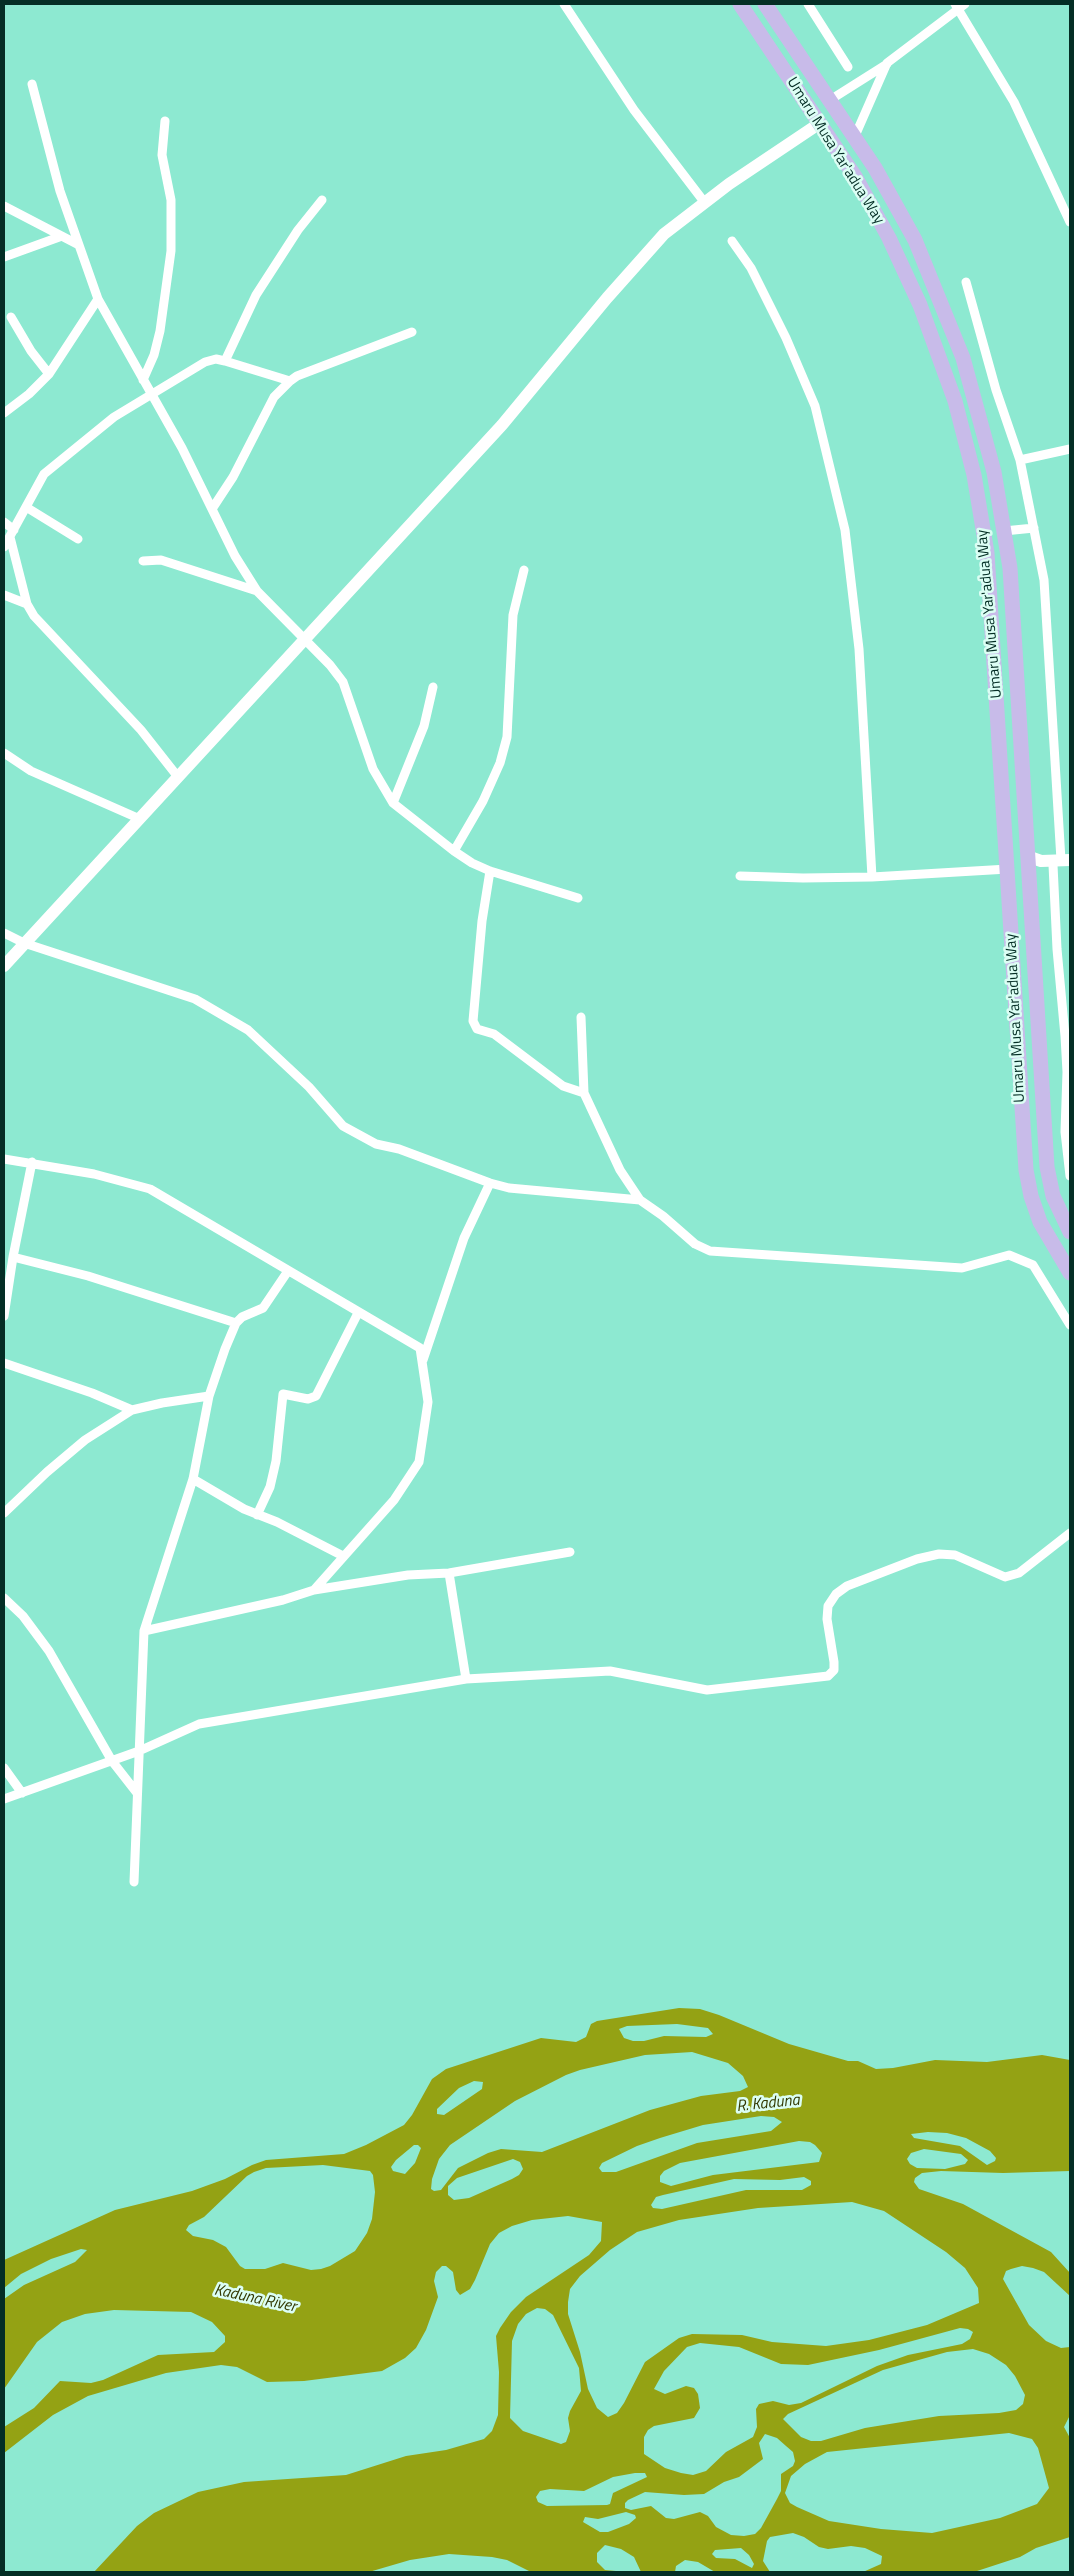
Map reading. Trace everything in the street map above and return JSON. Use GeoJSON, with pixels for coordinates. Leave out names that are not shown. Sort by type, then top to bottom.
{"type":"FeatureCollection","features":[{"type":"Feature","properties":{"kind":"main road","name":"Umaru Musa Yar'adua Way"},"geometry":{"type":"LineString","coordinates":[[740,4],[856,178],[889,238],[920,304],[956,401],[974,475],[987,553],[1026,1170],[1031,1196],[1040,1222],[1070,1273]]}},
{"type":"Feature","properties":{"kind":"main road","name":"Umaru Musa Yar'adua Way"},"geometry":{"type":"LineString","coordinates":[[765,4],[855,136],[915,240],[945,310],[976,404],[994,472],[1010,568],[1047,1167],[1053,1196],[1070,1232]]}},
{"type":"Feature","properties":{"kind":"main road"},"geometry":{"type":"LineString","coordinates":[[791,79],[808,67]]}},
{"type":"Feature","properties":{"kind":"street"},"geometry":{"type":"LineString","coordinates":[[564,4],[634,110],[705,203]]}},
{"type":"Feature","properties":{"kind":"street"},"geometry":{"type":"LineString","coordinates":[[808,4],[848,67]]}},
{"type":"Feature","properties":{"kind":"street"},"geometry":{"type":"LineString","coordinates":[[830,100],[887,64],[959,6],[1014,102],[1070,222]]}},
{"type":"Feature","properties":{"kind":"street"},"geometry":{"type":"LineString","coordinates":[[855,136],[887,64]]}},
{"type":"Feature","properties":{"kind":"street"},"geometry":{"type":"LineString","coordinates":[[32,84],[60,191],[77,244],[98,299],[182,448],[235,556],[257,591],[304,641],[330,665],[342,682],[373,770],[393,802],[454,851],[490,871],[578,898]]}},
{"type":"Feature","properties":{"kind":"street"},"geometry":{"type":"LineString","coordinates":[[143,380],[154,355],[160,331],[171,251],[171,200],[162,155],[165,121]]}},
{"type":"Feature","properties":{"kind":"street"},"geometry":{"type":"LineString","coordinates":[[4,966],[502,425],[607,298],[664,234],[820,123]]}},
{"type":"Feature","properties":{"kind":"street"},"geometry":{"type":"LineString","coordinates":[[225,361],[256,295],[298,230],[322,200]]}},
{"type":"Feature","properties":{"kind":"street"},"geometry":{"type":"LineString","coordinates":[[4,206],[77,244]]}},
{"type":"Feature","properties":{"kind":"street"},"geometry":{"type":"LineString","coordinates":[[4,258],[62,236]]}},
{"type":"Feature","properties":{"kind":"street"},"geometry":{"type":"LineString","coordinates":[[732,241],[751,268],[782,329],[815,406],[846,530],[859,649],[872,877]]}},
{"type":"Feature","properties":{"kind":"street"},"geometry":{"type":"LineString","coordinates":[[966,282],[996,390],[1020,460],[1044,580],[1064,862],[1057,949],[1066,1036],[1066,1132],[1070,1176]]}},
{"type":"Feature","properties":{"kind":"street"},"geometry":{"type":"LineString","coordinates":[[4,413],[29,394],[49,374],[98,299]]}},
{"type":"Feature","properties":{"kind":"street"},"geometry":{"type":"LineString","coordinates":[[12,317],[31,351],[49,374]]}},
{"type":"Feature","properties":{"kind":"street"},"geometry":{"type":"LineString","coordinates":[[212,509],[233,477],[274,397],[290,381],[296,376],[412,332]]}},
{"type":"Feature","properties":{"kind":"street"},"geometry":{"type":"LineString","coordinates":[[4,547],[44,474],[114,417],[205,362],[216,359],[225,361],[290,381]]}},
{"type":"Feature","properties":{"kind":"street"},"geometry":{"type":"LineString","coordinates":[[1020,460],[1070,449]]}},
{"type":"Feature","properties":{"kind":"street"},"geometry":{"type":"LineString","coordinates":[[26,507],[78,540]]}},
{"type":"Feature","properties":{"kind":"street"},"geometry":{"type":"LineString","coordinates":[[4,522],[12,534],[27,604],[34,616],[141,730],[178,777]]}},
{"type":"Feature","properties":{"kind":"street"},"geometry":{"type":"LineString","coordinates":[[1004,531],[1034,528]]}},
{"type":"Feature","properties":{"kind":"street"},"geometry":{"type":"LineString","coordinates":[[143,561],[161,560],[257,591]]}},
{"type":"Feature","properties":{"kind":"street"},"geometry":{"type":"LineString","coordinates":[[454,851],[483,801],[500,763],[507,737],[513,615],[524,570]]}},
{"type":"Feature","properties":{"kind":"street"},"geometry":{"type":"LineString","coordinates":[[4,595],[27,604]]}},
{"type":"Feature","properties":{"kind":"street"},"geometry":{"type":"LineString","coordinates":[[393,802],[424,726],[433,687]]}},
{"type":"Feature","properties":{"kind":"street"},"geometry":{"type":"LineString","coordinates":[[4,753],[31,771],[140,818]]}},
{"type":"Feature","properties":{"kind":"street"},"geometry":{"type":"LineString","coordinates":[[1027,856],[1041,861],[1064,862]]}},
{"type":"Feature","properties":{"kind":"street"},"geometry":{"type":"LineString","coordinates":[[1028,873],[1036,868],[1064,862]]}},
{"type":"Feature","properties":{"kind":"street"},"geometry":{"type":"LineString","coordinates":[[740,876],[803,878],[872,877],[1008,869]]}},
{"type":"Feature","properties":{"kind":"street"},"geometry":{"type":"LineString","coordinates":[[490,871],[482,921],[473,1021],[477,1029],[494,1034],[563,1086],[584,1093]]}},
{"type":"Feature","properties":{"kind":"street"},"geometry":{"type":"LineString","coordinates":[[4,933],[24,943],[195,999],[248,1030],[309,1088],[343,1126],[376,1144],[399,1149],[490,1183],[516,1190],[640,1200]]}},
{"type":"Feature","properties":{"kind":"street"},"geometry":{"type":"LineString","coordinates":[[581,1017],[584,1093],[620,1170],[640,1200],[663,1216],[695,1244],[710,1251],[962,1268],[1009,1255],[1033,1265],[1070,1325]]}},
{"type":"Feature","properties":{"kind":"street"},"geometry":{"type":"LineString","coordinates":[[4,1159],[32,1162],[118,1179],[150,1189],[420,1348],[428,1402],[419,1462],[394,1500],[314,1590]]}},
{"type":"Feature","properties":{"kind":"street"},"geometry":{"type":"LineString","coordinates":[[4,1316],[13,1257],[32,1162]]}},
{"type":"Feature","properties":{"kind":"street"},"geometry":{"type":"LineString","coordinates":[[423,1361],[461,1248],[490,1183]]}},
{"type":"Feature","properties":{"kind":"street"},"geometry":{"type":"LineString","coordinates":[[13,1257],[88,1276],[236,1323]]}},
{"type":"Feature","properties":{"kind":"street"},"geometry":{"type":"LineString","coordinates":[[134,1882],[144,1631],[192,1479],[210,1396],[236,1323],[242,1317],[263,1308],[288,1271]]}},
{"type":"Feature","properties":{"kind":"street"},"geometry":{"type":"LineString","coordinates":[[257,1515],[270,1487],[276,1461],[283,1394],[308,1399],[316,1396],[358,1313]]}},
{"type":"Feature","properties":{"kind":"street"},"geometry":{"type":"LineString","coordinates":[[4,1363],[92,1393],[132,1410]]}},
{"type":"Feature","properties":{"kind":"street"},"geometry":{"type":"LineString","coordinates":[[4,1513],[47,1472],[85,1440],[132,1410],[210,1396]]}},
{"type":"Feature","properties":{"kind":"street"},"geometry":{"type":"LineString","coordinates":[[192,1479],[257,1515],[277,1522],[343,1556]]}},
{"type":"Feature","properties":{"kind":"street"},"geometry":{"type":"LineString","coordinates":[[4,1799],[139,1751],[198,1724],[466,1679],[610,1671],[707,1690],[828,1676],[834,1670],[834,1662],[827,1619],[828,1606],[836,1594],[847,1586],[939,1554],[954,1555],[1005,1576],[1019,1573],[1070,1533]]}},
{"type":"Feature","properties":{"kind":"street"},"geometry":{"type":"LineString","coordinates":[[144,1631],[283,1600],[314,1590],[408,1575],[448,1573],[570,1552]]}},
{"type":"Feature","properties":{"kind":"street"},"geometry":{"type":"LineString","coordinates":[[448,1573],[466,1679]]}},
{"type":"Feature","properties":{"kind":"street"},"geometry":{"type":"LineString","coordinates":[[4,1598],[23,1616],[49,1651],[112,1761],[137,1793]]}},
{"type":"Feature","properties":{"kind":"street"},"geometry":{"type":"LineString","coordinates":[[4,1768],[22,1793]]}},
{"type":"Feature","properties":{"kind":"water"},"geometry":{"type":"Polygon","coordinates":[[[679,2008],[700,2009],[789,2044],[848,2061],[858,2061],[876,2069],[893,2068],[935,2060],[987,2062],[1042,2055],[1070,2060],[1070,2171],[1003,2173],[941,2171],[922,2173],[915,2178],[914,2182],[919,2189],[963,2204],[1051,2252],[1070,2273],[1070,2296],[1044,2272],[1033,2268],[1022,2266],[1011,2269],[1006,2271],[1003,2279],[1029,2325],[1046,2341],[1061,2348],[1070,2347],[1070,2415],[1064,2427],[1070,2438],[1070,2537],[1036,2548],[1020,2557],[974,2572],[863,2572],[881,2564],[882,2556],[865,2548],[851,2546],[828,2549],[819,2547],[804,2537],[793,2533],[770,2537],[767,2541],[763,2561],[770,2572],[715,2572],[698,2562],[685,2560],[676,2566],[675,2572],[641,2572],[634,2557],[621,2549],[605,2545],[597,2553],[597,2562],[605,2570],[627,2572],[531,2572],[507,2560],[449,2554],[410,2560],[369,2572],[94,2572],[137,2526],[154,2513],[198,2492],[244,2482],[346,2475],[406,2456],[446,2450],[484,2439],[492,2431],[498,2415],[499,2372],[496,2336],[500,2328],[511,2312],[526,2297],[589,2255],[601,2241],[602,2222],[568,2216],[532,2220],[512,2226],[499,2233],[490,2244],[470,2289],[460,2295],[456,2290],[453,2272],[446,2266],[442,2266],[436,2272],[434,2281],[438,2297],[426,2330],[416,2348],[405,2358],[382,2371],[304,2381],[267,2382],[237,2367],[221,2365],[166,2373],[88,2396],[53,2415],[4,2453],[4,2427],[34,2408],[60,2381],[91,2383],[103,2380],[158,2355],[214,2352],[225,2342],[225,2336],[212,2322],[191,2312],[114,2310],[85,2314],[62,2322],[37,2342],[4,2389],[4,2299],[24,2285],[75,2262],[87,2250],[81,2249],[51,2259],[21,2274],[4,2288],[4,2260],[115,2210],[192,2191],[225,2179],[266,2160],[344,2154],[404,2125],[412,2115],[432,2079],[446,2069],[541,2038],[576,2042],[586,2037],[591,2024],[597,2021],[679,2008]],[[677,2024],[627,2026],[619,2029],[624,2038],[633,2041],[644,2041],[664,2036],[706,2037],[713,2034],[708,2028],[677,2024]],[[692,2052],[645,2055],[566,2075],[515,2101],[450,2145],[439,2159],[432,2179],[431,2189],[434,2191],[441,2190],[458,2168],[488,2153],[501,2149],[542,2152],[650,2110],[701,2096],[740,2091],[748,2087],[743,2076],[728,2063],[692,2052]],[[474,2081],[459,2088],[437,2109],[437,2114],[444,2115],[482,2089],[483,2082],[474,2081]],[[761,2116],[703,2125],[637,2146],[602,2163],[599,2168],[602,2172],[616,2172],[697,2143],[771,2131],[782,2122],[774,2117],[761,2116]],[[928,2132],[911,2134],[914,2138],[960,2146],[987,2165],[995,2161],[996,2158],[990,2151],[966,2138],[947,2133],[928,2132]],[[799,2141],[680,2163],[664,2171],[660,2176],[660,2182],[671,2186],[713,2175],[819,2162],[822,2153],[810,2142],[799,2141]],[[414,2145],[396,2160],[391,2167],[393,2171],[405,2174],[415,2163],[421,2148],[418,2145],[414,2145]],[[924,2149],[911,2153],[907,2159],[910,2164],[917,2168],[945,2169],[965,2164],[968,2160],[961,2154],[924,2149]],[[513,2159],[457,2178],[448,2186],[448,2195],[454,2200],[469,2198],[512,2179],[519,2175],[523,2169],[520,2162],[513,2159]],[[323,2165],[266,2168],[247,2176],[204,2217],[189,2225],[186,2230],[193,2236],[213,2240],[226,2247],[240,2266],[245,2269],[265,2269],[283,2263],[311,2270],[321,2269],[330,2266],[355,2251],[367,2233],[372,2219],[375,2192],[373,2175],[370,2171],[323,2165]],[[804,2177],[780,2180],[734,2179],[656,2197],[651,2205],[653,2208],[662,2209],[746,2190],[802,2190],[811,2185],[811,2181],[804,2177]],[[852,2202],[758,2208],[679,2220],[637,2232],[610,2250],[580,2276],[570,2289],[568,2302],[568,2314],[580,2352],[588,2389],[597,2408],[608,2417],[617,2413],[624,2403],[645,2362],[679,2338],[692,2334],[742,2335],[772,2342],[826,2346],[869,2340],[927,2325],[979,2303],[978,2288],[965,2268],[946,2252],[884,2211],[852,2202]],[[537,2308],[526,2314],[518,2324],[512,2341],[510,2418],[523,2431],[561,2444],[566,2442],[570,2431],[568,2418],[570,2411],[581,2391],[579,2368],[553,2315],[545,2309],[537,2308]],[[960,2328],[879,2350],[808,2365],[781,2364],[739,2347],[700,2343],[687,2347],[664,2371],[654,2389],[665,2394],[686,2386],[694,2388],[698,2394],[700,2408],[694,2418],[654,2426],[648,2430],[644,2437],[644,2454],[665,2468],[681,2473],[693,2475],[706,2471],[726,2452],[753,2437],[757,2427],[756,2409],[759,2404],[773,2401],[789,2405],[801,2403],[877,2366],[908,2355],[962,2344],[970,2339],[973,2332],[960,2328]],[[973,2349],[947,2352],[883,2370],[788,2414],[783,2419],[801,2437],[811,2441],[821,2441],[865,2428],[939,2416],[999,2413],[1016,2410],[1023,2404],[1025,2395],[1015,2376],[1006,2365],[989,2354],[973,2349]],[[1009,2433],[827,2452],[805,2464],[791,2476],[785,2493],[790,2503],[829,2521],[881,2529],[932,2533],[1000,2518],[1037,2504],[1049,2488],[1038,2448],[1032,2439],[1009,2433]],[[765,2434],[759,2443],[763,2459],[739,2477],[724,2482],[704,2494],[684,2495],[645,2492],[628,2500],[625,2503],[625,2508],[631,2510],[651,2506],[666,2518],[674,2519],[700,2512],[708,2516],[716,2527],[731,2535],[744,2536],[755,2534],[761,2528],[781,2491],[781,2474],[793,2466],[795,2461],[793,2452],[777,2438],[765,2434]],[[635,2473],[613,2477],[584,2491],[550,2489],[540,2491],[536,2497],[538,2502],[547,2506],[607,2505],[610,2504],[613,2493],[647,2477],[645,2473],[635,2473]],[[626,2512],[598,2519],[585,2517],[583,2522],[600,2532],[608,2532],[629,2524],[636,2518],[635,2515],[626,2512]],[[741,2548],[715,2550],[712,2554],[716,2558],[735,2559],[752,2568],[754,2564],[749,2555],[741,2548]]]}},
{"type":"Feature","properties":{"kind":"water label","name":"R. Kaduna"},"geometry":{"type":"Point","coordinates":[768,2104]}},
{"type":"Feature","properties":{"kind":"water label","name":"Kaduna River"},"geometry":{"type":"Point","coordinates":[255,2299]}}]}
